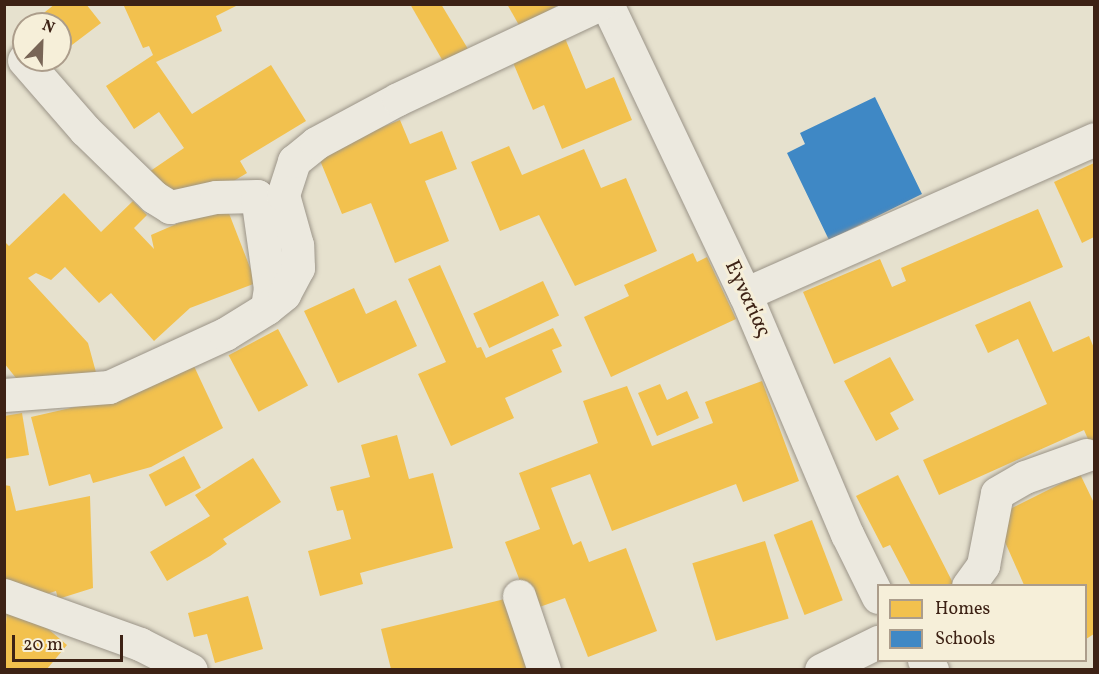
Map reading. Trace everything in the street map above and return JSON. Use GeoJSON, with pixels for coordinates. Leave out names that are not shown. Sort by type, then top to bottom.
{"type":"FeatureCollection","features":[{"type":"Feature","properties":{"kind":"street"},"geometry":{"type":"LineString","coordinates":[[270,195],[294,161],[316,143],[398,99],[600,4]]}},
{"type":"Feature","properties":{"kind":"street","name":"Εγνατίας"},"geometry":{"type":"LineString","coordinates":[[607,4],[745,294],[847,534],[877,593]]}},
{"type":"Feature","properties":{"kind":"street"},"geometry":{"type":"LineString","coordinates":[[35,72],[85,129],[154,197],[170,207],[216,197],[270,195]]}},
{"type":"Feature","properties":{"kind":"street"},"geometry":{"type":"LineString","coordinates":[[745,294],[1095,139]]}},
{"type":"Feature","properties":{"kind":"street"},"geometry":{"type":"LineString","coordinates":[[4,395],[109,387],[225,334],[267,308],[284,294],[298,268],[297,245],[270,195]]}},
{"type":"Feature","properties":{"kind":"street"},"geometry":{"type":"LineString","coordinates":[[969,584],[983,564],[998,493],[1025,477],[1086,455]]}},
{"type":"Feature","properties":{"kind":"street"},"geometry":{"type":"LineString","coordinates":[[4,595],[140,644],[191,669]]}},
{"type":"Feature","properties":{"kind":"street"},"geometry":{"type":"LineString","coordinates":[[519,596],[544,669]]}},
{"type":"Feature","properties":{"kind":"street"},"geometry":{"type":"LineString","coordinates":[[821,669],[877,643]]}},
{"type":"Feature","properties":{"kind":"building: Homes"},"geometry":{"type":"Polygon","coordinates":[[[55,4],[86,4],[101,23],[72,45],[72,12],[45,12],[55,4]]]}},
{"type":"Feature","properties":{"kind":"building: Homes"},"geometry":{"type":"Polygon","coordinates":[[[128,4],[240,4],[216,16],[222,31],[156,62],[192,114],[271,65],[306,121],[240,161],[247,173],[212,194],[164,198],[146,174],[184,148],[159,112],[134,129],[106,86],[153,55],[149,46],[143,48],[124,6],[128,4]]]}},
{"type":"Feature","properties":{"kind":"building: Homes"},"geometry":{"type":"Polygon","coordinates":[[[410,4],[441,4],[468,49],[444,63],[410,4]]]}},
{"type":"Feature","properties":{"kind":"building: Homes"},"geometry":{"type":"Polygon","coordinates":[[[507,4],[560,4],[520,27],[507,4]]]}},
{"type":"Feature","properties":{"kind":"building: Homes"},"geometry":{"type":"Polygon","coordinates":[[[562,31],[586,89],[614,77],[632,120],[562,149],[544,105],[533,110],[509,53],[562,31]]]}},
{"type":"Feature","properties":{"kind":"building: Homes"},"geometry":{"type":"Polygon","coordinates":[[[400,120],[410,144],[442,131],[457,169],[425,181],[449,241],[395,263],[371,203],[342,214],[317,153],[400,120]]]}},
{"type":"Feature","properties":{"kind":"building: Homes"},"geometry":{"type":"Polygon","coordinates":[[[509,146],[522,175],[584,149],[601,188],[626,178],[657,251],[575,286],[539,215],[500,231],[471,162],[509,146]]]}},
{"type":"Feature","properties":{"kind":"building: Homes"},"geometry":{"type":"Polygon","coordinates":[[[1094,163],[1094,237],[1082,243],[1054,182],[1094,163]]]}},
{"type":"Feature","properties":{"kind":"building: Homes"},"geometry":{"type":"Polygon","coordinates":[[[64,193],[101,232],[133,201],[147,215],[134,228],[154,249],[151,235],[225,203],[256,283],[190,308],[154,341],[111,293],[99,303],[65,267],[51,280],[36,273],[28,278],[88,343],[97,376],[24,388],[4,363],[4,241],[9,246],[64,193]]]}},
{"type":"Feature","properties":{"kind":"building: Homes"},"geometry":{"type":"Polygon","coordinates":[[[1038,209],[1063,267],[834,364],[803,292],[880,259],[892,287],[906,281],[901,268],[1038,209]]]}},
{"type":"Feature","properties":{"kind":"building: Homes"},"geometry":{"type":"Polygon","coordinates":[[[693,253],[697,262],[707,257],[736,319],[611,377],[584,317],[629,296],[624,285],[693,253]]]}},
{"type":"Feature","properties":{"kind":"building: Homes"},"geometry":{"type":"Polygon","coordinates":[[[440,265],[477,348],[481,347],[486,358],[553,328],[562,346],[552,350],[562,372],[505,398],[514,418],[451,446],[418,374],[446,362],[408,279],[440,265]]]}},
{"type":"Feature","properties":{"kind":"building: Homes"},"geometry":{"type":"Polygon","coordinates":[[[543,281],[559,315],[489,348],[473,314],[543,281]]]}},
{"type":"Feature","properties":{"kind":"building: Homes"},"geometry":{"type":"Polygon","coordinates":[[[354,288],[366,314],[396,300],[417,346],[338,383],[304,311],[354,288]]]}},
{"type":"Feature","properties":{"kind":"building: Homes"},"geometry":{"type":"Polygon","coordinates":[[[1030,301],[1053,352],[1089,336],[1094,348],[1094,445],[1091,446],[1084,430],[939,495],[923,460],[1047,404],[1018,339],[988,353],[975,325],[1030,301]]]}},
{"type":"Feature","properties":{"kind":"building: Homes"},"geometry":{"type":"Polygon","coordinates":[[[278,329],[308,386],[259,412],[229,355],[278,329]]]}},
{"type":"Feature","properties":{"kind":"building: Homes"},"geometry":{"type":"Polygon","coordinates":[[[890,357],[914,400],[890,413],[899,429],[876,441],[844,381],[890,357]]]}},
{"type":"Feature","properties":{"kind":"building: Homes"},"geometry":{"type":"Polygon","coordinates":[[[193,364],[223,428],[151,467],[93,483],[90,474],[49,486],[31,417],[123,396],[193,364]]]}},
{"type":"Feature","properties":{"kind":"building: Homes"},"geometry":{"type":"Polygon","coordinates":[[[762,381],[799,481],[743,502],[736,484],[612,531],[590,474],[551,488],[573,545],[581,541],[589,562],[626,548],[657,631],[588,657],[565,598],[531,610],[505,542],[540,529],[519,473],[598,443],[583,401],[627,386],[652,446],[713,423],[705,402],[762,381]]]}},
{"type":"Feature","properties":{"kind":"building: Homes"},"geometry":{"type":"Polygon","coordinates":[[[660,384],[667,400],[687,391],[699,418],[657,436],[638,393],[660,384]]]}},
{"type":"Feature","properties":{"kind":"building: Homes"},"geometry":{"type":"Polygon","coordinates":[[[22,413],[29,455],[4,459],[4,416],[22,413]]]}},
{"type":"Feature","properties":{"kind":"building: Homes"},"geometry":{"type":"Polygon","coordinates":[[[397,435],[409,479],[433,473],[453,548],[360,573],[363,584],[320,596],[308,551],[351,539],[343,510],[337,511],[330,487],[370,477],[361,445],[397,435]]]}},
{"type":"Feature","properties":{"kind":"building: Homes"},"geometry":{"type":"Polygon","coordinates":[[[184,456],[201,488],[166,507],[149,475],[184,456]]]}},
{"type":"Feature","properties":{"kind":"building: Homes"},"geometry":{"type":"Polygon","coordinates":[[[253,458],[281,502],[223,539],[227,544],[210,556],[167,581],[150,552],[210,516],[195,495],[253,458]]]}},
{"type":"Feature","properties":{"kind":"building: Homes"},"geometry":{"type":"Polygon","coordinates":[[[1080,474],[1094,503],[1094,634],[1087,638],[1087,584],[1024,584],[994,517],[1080,474]]]}},
{"type":"Feature","properties":{"kind":"building: Homes"},"geometry":{"type":"Polygon","coordinates":[[[898,475],[953,584],[910,584],[890,545],[883,548],[856,496],[898,475]]]}},
{"type":"Feature","properties":{"kind":"building: Homes"},"geometry":{"type":"Polygon","coordinates":[[[4,485],[10,486],[16,511],[90,496],[93,588],[58,599],[56,591],[31,599],[4,588],[4,485]]]}},
{"type":"Feature","properties":{"kind":"building: Homes"},"geometry":{"type":"Polygon","coordinates":[[[812,520],[843,600],[805,615],[774,535],[812,520]]]}},
{"type":"Feature","properties":{"kind":"building: Homes"},"geometry":{"type":"Polygon","coordinates":[[[765,541],[789,618],[716,641],[692,563],[765,541]]]}},
{"type":"Feature","properties":{"kind":"building: Homes"},"geometry":{"type":"Polygon","coordinates":[[[248,596],[263,649],[215,663],[207,634],[194,637],[188,613],[248,596]]]}},
{"type":"Feature","properties":{"kind":"building: Homes"},"geometry":{"type":"Polygon","coordinates":[[[509,598],[526,669],[391,669],[381,629],[509,598]]]}},
{"type":"Feature","properties":{"kind":"building: Homes"},"geometry":{"type":"Polygon","coordinates":[[[7,603],[29,622],[33,616],[67,645],[47,669],[4,669],[7,603]]]}},
{"type":"Feature","properties":{"kind":"building: Schools"},"geometry":{"type":"Polygon","coordinates":[[[875,97],[922,194],[829,240],[787,153],[805,144],[800,133],[875,97]]]}}]}
